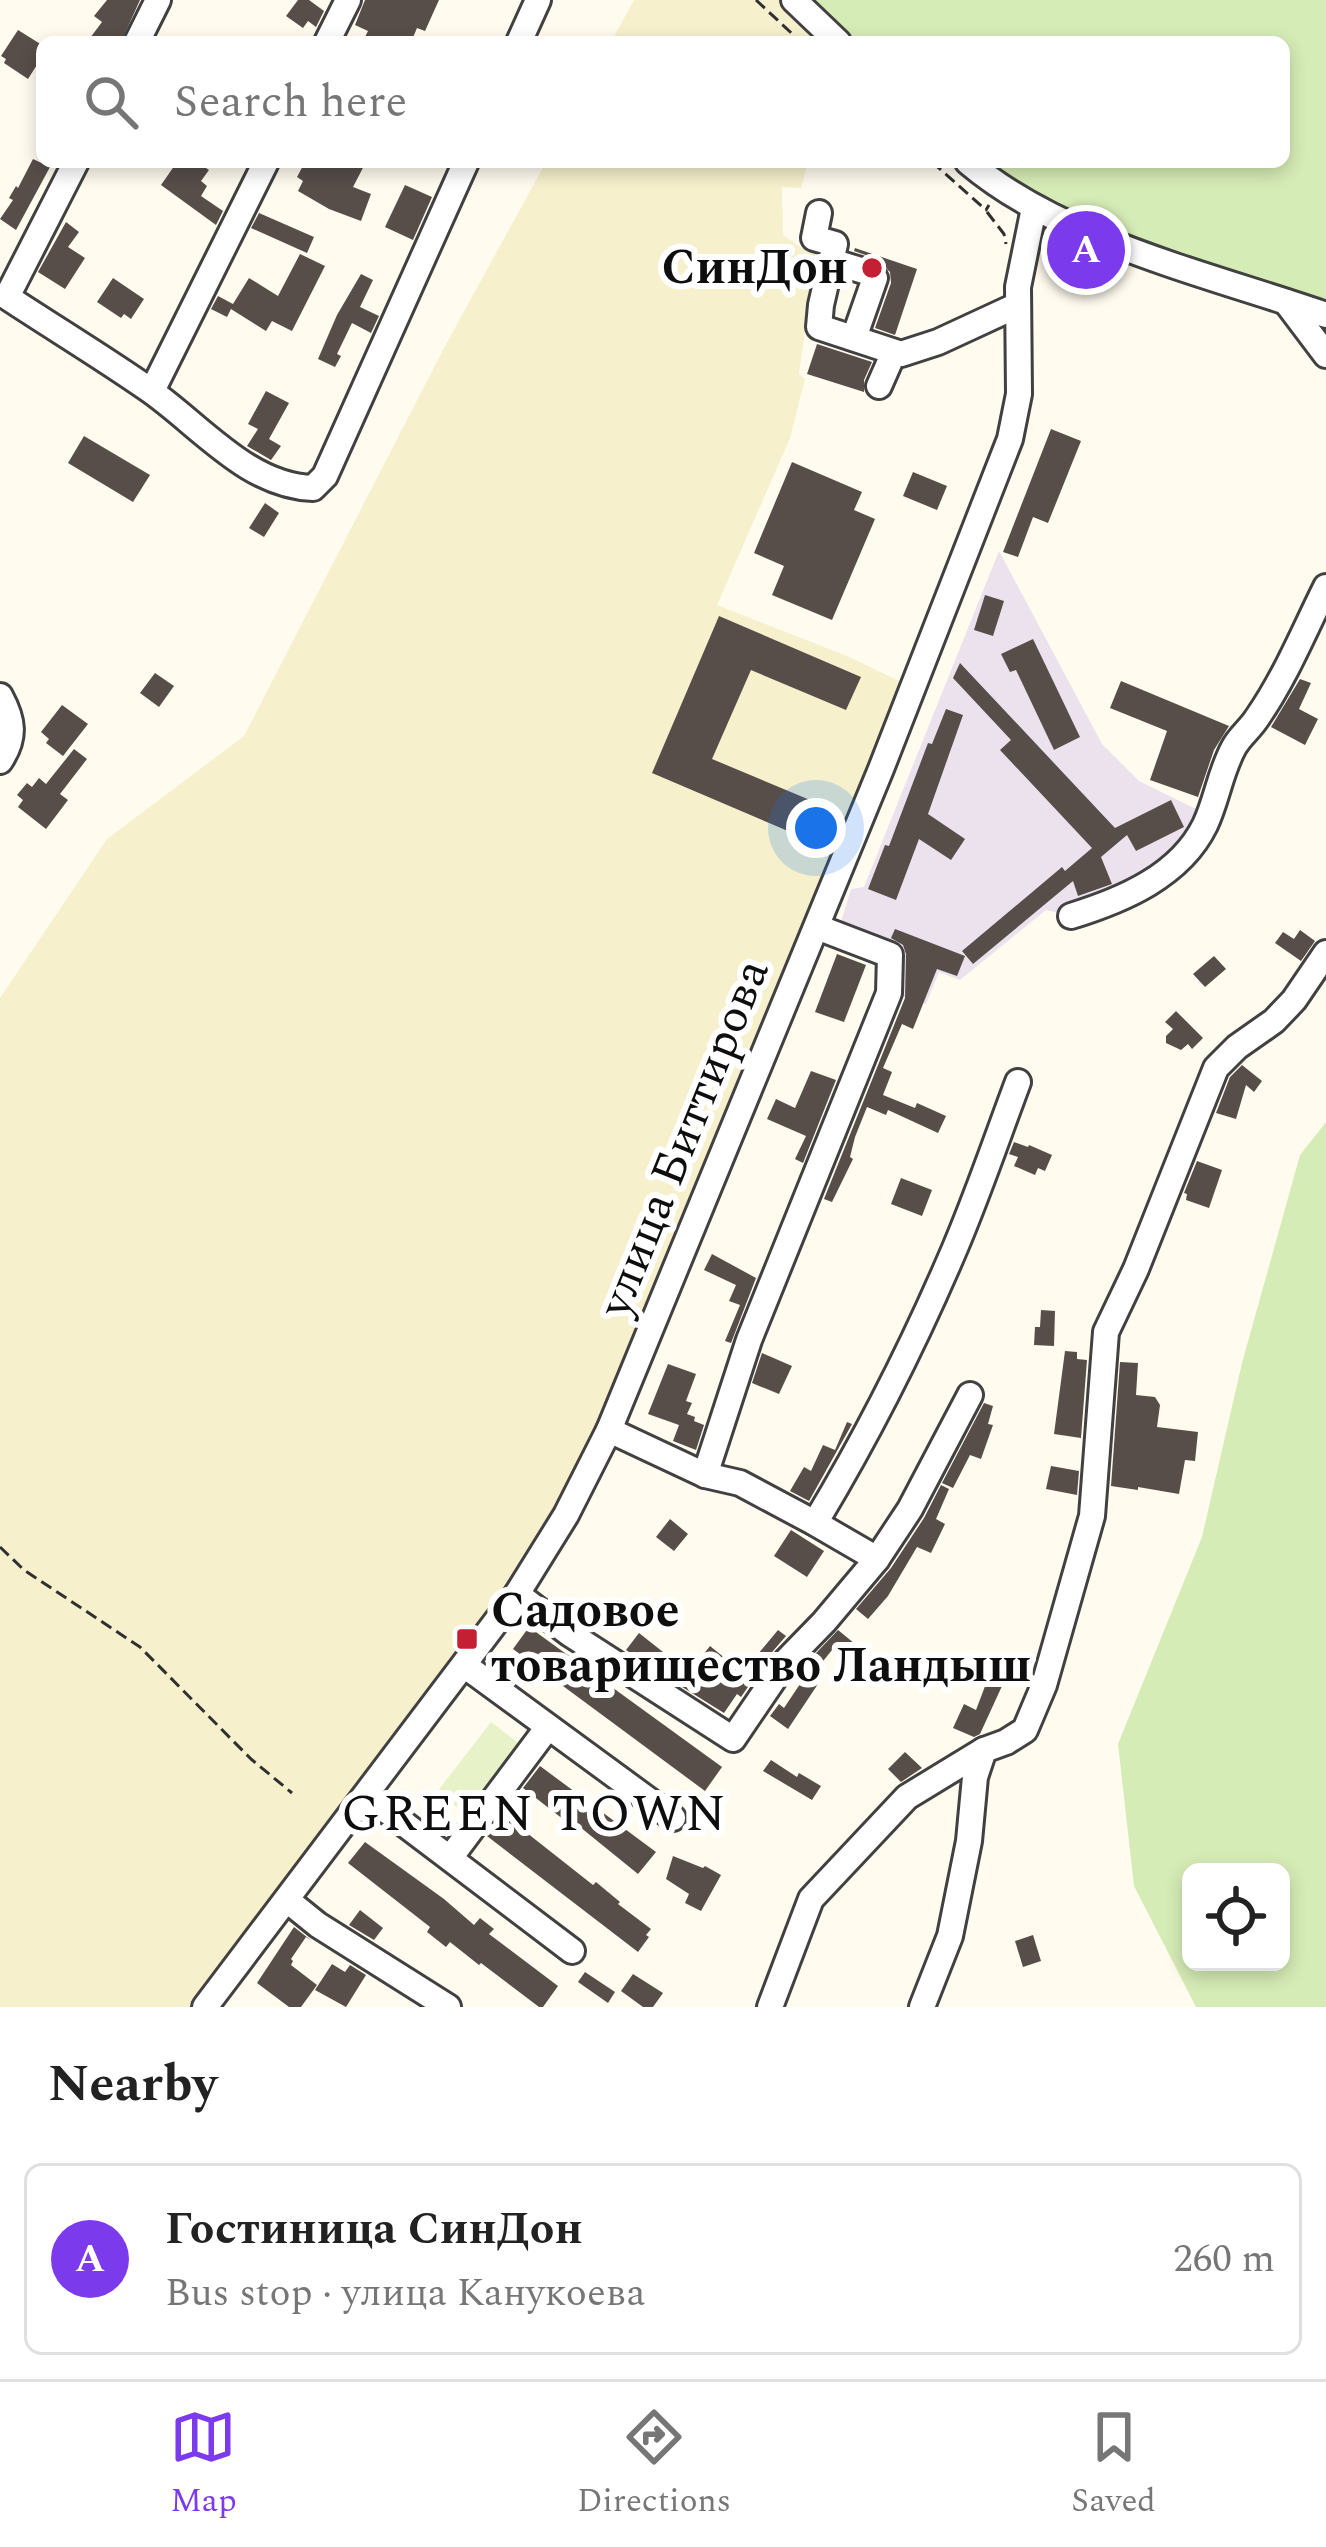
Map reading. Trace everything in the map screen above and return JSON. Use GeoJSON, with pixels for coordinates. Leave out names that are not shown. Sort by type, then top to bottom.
{"type":"FeatureCollection","features":[{"type":"Feature","properties":{"kind":"street"},"geometry":{"type":"LineString","coordinates":[[140,36],[158,0]]}},
{"type":"Feature","properties":{"kind":"street"},"geometry":{"type":"LineString","coordinates":[[330,36],[348,0]]}},
{"type":"Feature","properties":{"kind":"street"},"geometry":{"type":"LineString","coordinates":[[522,36],[538,0]]}},
{"type":"Feature","properties":{"kind":"street"},"geometry":{"type":"LineString","coordinates":[[794,0],[832,36]]}},
{"type":"Feature","properties":{"kind":"street"},"geometry":{"type":"LineString","coordinates":[[73,168],[4,303],[152,391],[251,469],[291,488],[313,488],[325,476],[463,168]]}},
{"type":"Feature","properties":{"kind":"street"},"geometry":{"type":"LineString","coordinates":[[152,391],[263,168]]}},
{"type":"Feature","properties":{"kind":"street"},"geometry":{"type":"LineString","coordinates":[[976,168],[1034,208],[1113,242],[1326,315]]}},
{"type":"Feature","properties":{"kind":"street","name":"улица Биттирова"},"geometry":{"type":"LineString","coordinates":[[205,2007],[517,1594],[566,1515],[609,1430],[817,927],[1010,439],[1019,394],[1021,266],[1034,208]]}},
{"type":"Feature","properties":{"kind":"street"},"geometry":{"type":"LineString","coordinates":[[819,213],[814,238],[835,244],[819,327],[901,354],[1018,305]]}},
{"type":"Feature","properties":{"kind":"street"},"geometry":{"type":"LineString","coordinates":[[831,261],[875,278],[854,338]]}},
{"type":"Feature","properties":{"kind":"street"},"geometry":{"type":"LineString","coordinates":[[1284,300],[1326,355]]}},
{"type":"Feature","properties":{"kind":"street"},"geometry":{"type":"LineString","coordinates":[[879,386],[894,352]]}},
{"type":"Feature","properties":{"kind":"street"},"geometry":{"type":"LineString","coordinates":[[1071,916],[1138,889],[1191,850],[1207,821],[1235,744],[1256,722],[1326,587]]}},
{"type":"Feature","properties":{"kind":"street"},"geometry":{"type":"LineString","coordinates":[[0,696],[12,720],[10,746],[0,761]]}},
{"type":"Feature","properties":{"kind":"street"},"geometry":{"type":"LineString","coordinates":[[705,1475],[749,1340],[889,993],[890,955],[817,927]]}},
{"type":"Feature","properties":{"kind":"street"},"geometry":{"type":"LineString","coordinates":[[770,2007],[811,1899],[907,1797],[1025,1730],[1044,1685],[1092,1516],[1106,1332],[1216,1067],[1274,1021],[1326,953]]}},
{"type":"Feature","properties":{"kind":"street"},"geometry":{"type":"LineString","coordinates":[[815,1522],[847,1470],[926,1311],[1018,1082]]}},
{"type":"Feature","properties":{"kind":"street"},"geometry":{"type":"LineString","coordinates":[[517,1594],[570,1634],[733,1738],[786,1661],[877,1559],[910,1509],[970,1395]]}},
{"type":"Feature","properties":{"kind":"street"},"geometry":{"type":"LineString","coordinates":[[609,1430],[705,1475],[740,1483],[877,1559]]}},
{"type":"Feature","properties":{"kind":"street"},"geometry":{"type":"LineString","coordinates":[[464,1665],[673,1818]]}},
{"type":"Feature","properties":{"kind":"street"},"geometry":{"type":"LineString","coordinates":[[450,1858],[548,1727]]}},
{"type":"Feature","properties":{"kind":"street"},"geometry":{"type":"LineString","coordinates":[[922,2007],[950,1936],[969,1840],[975,1777],[984,1750]]}},
{"type":"Feature","properties":{"kind":"street"},"geometry":{"type":"LineString","coordinates":[[366,1795],[572,1952]]}},
{"type":"Feature","properties":{"kind":"street"},"geometry":{"type":"LineString","coordinates":[[287,1900],[318,1925],[448,2007]]}},
{"type":"Feature","properties":{"kind":"path"},"geometry":{"type":"LineString","coordinates":[[756,0],[795,36]]}},
{"type":"Feature","properties":{"kind":"path"},"geometry":{"type":"LineString","coordinates":[[939,168],[987,208],[1012,248]]}},
{"type":"Feature","properties":{"kind":"path"},"geometry":{"type":"LineString","coordinates":[[0,1547],[24,1570],[140,1646],[251,1760],[292,1793]]}},
{"type":"Feature","properties":{"kind":"shaded area"},"geometry":{"type":"Polygon","coordinates":[[[634,0],[794,0],[832,36],[614,36],[634,0]]]}},
{"type":"Feature","properties":{"kind":"shaded area"},"geometry":{"type":"Polygon","coordinates":[[[543,168],[806,168],[801,188],[782,187],[783,235],[806,251],[816,252],[799,374],[805,379],[790,438],[717,605],[914,688],[579,1491],[205,2007],[0,2007],[0,998],[107,839],[244,736],[543,168]]]}},
{"type":"Feature","properties":{"kind":"shaded area"},"geometry":{"type":"Polygon","coordinates":[[[999,551],[1102,744],[1139,781],[1200,811],[1191,850],[1071,916],[1046,910],[960,980],[939,972],[926,1004],[889,993],[889,955],[837,935],[851,889],[864,887],[999,551]]]}},
{"type":"Feature","properties":{"kind":"green space"},"geometry":{"type":"Polygon","coordinates":[[[794,0],[1326,0],[1326,315],[1192,271],[980,168],[1290,168],[1290,36],[832,36],[794,0]]]}},
{"type":"Feature","properties":{"kind":"green space"},"geometry":{"type":"Polygon","coordinates":[[[1326,1122],[1326,2007],[1196,2007],[1134,1886],[1118,1744],[1202,1537],[1242,1363],[1300,1155],[1326,1122]]]}},
{"type":"Feature","properties":{"kind":"green space"},"geometry":{"type":"Polygon","coordinates":[[[491,1722],[521,1745],[467,1815],[437,1792],[491,1722]]]}},
{"type":"Feature","properties":{"kind":"building"},"geometry":{"type":"Polygon","coordinates":[[[107,0],[140,0],[124,36],[92,36],[102,22],[94,16],[107,0]]]}},
{"type":"Feature","properties":{"kind":"building"},"geometry":{"type":"Polygon","coordinates":[[[298,0],[309,0],[324,11],[316,27],[308,21],[303,28],[286,16],[298,0]]]}},
{"type":"Feature","properties":{"kind":"building"},"geometry":{"type":"Polygon","coordinates":[[[365,0],[439,0],[425,31],[417,28],[414,36],[366,36],[368,31],[355,25],[365,0]]]}},
{"type":"Feature","properties":{"kind":"building"},"geometry":{"type":"Polygon","coordinates":[[[18,30],[36,41],[36,66],[28,79],[1,56],[18,30]]]}},
{"type":"Feature","properties":{"kind":"building"},"geometry":{"type":"Polygon","coordinates":[[[33,159],[36,168],[49,168],[16,230],[0,219],[33,159]]]}},
{"type":"Feature","properties":{"kind":"building"},"geometry":{"type":"Polygon","coordinates":[[[173,168],[209,170],[201,181],[207,186],[201,196],[223,211],[216,225],[161,185],[173,168]]]}},
{"type":"Feature","properties":{"kind":"building"},"geometry":{"type":"Polygon","coordinates":[[[302,168],[363,168],[353,187],[371,194],[361,221],[298,191],[303,181],[297,177],[302,168]]]}},
{"type":"Feature","properties":{"kind":"building"},"geometry":{"type":"Polygon","coordinates":[[[405,185],[432,197],[413,240],[385,227],[405,185]]]}},
{"type":"Feature","properties":{"kind":"building"},"geometry":{"type":"Polygon","coordinates":[[[259,213],[314,237],[307,253],[251,228],[259,213]]]}},
{"type":"Feature","properties":{"kind":"building"},"geometry":{"type":"Polygon","coordinates":[[[66,222],[79,232],[68,247],[85,258],[65,289],[38,272],[66,222]]]}},
{"type":"Feature","properties":{"kind":"building"},"geometry":{"type":"Polygon","coordinates":[[[855,248],[917,269],[895,335],[875,328],[891,283],[890,272],[855,248]]]}},
{"type":"Feature","properties":{"kind":"building"},"geometry":{"type":"Polygon","coordinates":[[[300,254],[325,266],[292,331],[272,321],[266,331],[231,309],[227,317],[211,309],[218,296],[233,304],[249,278],[278,296],[300,254]]]}},
{"type":"Feature","properties":{"kind":"building"},"geometry":{"type":"Polygon","coordinates":[[[361,274],[373,280],[360,307],[379,316],[371,333],[352,323],[335,367],[318,359],[361,274]]]}},
{"type":"Feature","properties":{"kind":"building"},"geometry":{"type":"Polygon","coordinates":[[[113,278],[144,299],[131,319],[97,302],[113,278]]]}},
{"type":"Feature","properties":{"kind":"building"},"geometry":{"type":"Polygon","coordinates":[[[817,344],[872,362],[864,392],[807,374],[817,344]]]}},
{"type":"Feature","properties":{"kind":"building"},"geometry":{"type":"Polygon","coordinates":[[[266,391],[289,403],[269,439],[281,446],[271,460],[247,446],[258,429],[248,424],[266,391]]]}},
{"type":"Feature","properties":{"kind":"building"},"geometry":{"type":"Polygon","coordinates":[[[1051,429],[1081,441],[1048,523],[1033,517],[1018,557],[1003,552],[1051,429]]]}},
{"type":"Feature","properties":{"kind":"building"},"geometry":{"type":"Polygon","coordinates":[[[84,436],[150,475],[133,502],[68,463],[84,436]]]}},
{"type":"Feature","properties":{"kind":"building"},"geometry":{"type":"Polygon","coordinates":[[[792,462],[862,492],[854,510],[875,519],[832,620],[772,595],[784,566],[754,553],[792,462]]]}},
{"type":"Feature","properties":{"kind":"building"},"geometry":{"type":"Polygon","coordinates":[[[913,472],[947,486],[937,510],[903,496],[913,472]]]}},
{"type":"Feature","properties":{"kind":"building"},"geometry":{"type":"Polygon","coordinates":[[[265,503],[279,513],[264,537],[249,528],[265,503]]]}},
{"type":"Feature","properties":{"kind":"building"},"geometry":{"type":"Polygon","coordinates":[[[985,595],[1004,601],[993,636],[974,630],[985,595]]]}},
{"type":"Feature","properties":{"kind":"building"},"geometry":{"type":"Polygon","coordinates":[[[719,616],[861,677],[846,710],[751,670],[712,759],[810,800],[795,834],[652,773],[719,616]]]}},
{"type":"Feature","properties":{"kind":"building"},"geometry":{"type":"Polygon","coordinates":[[[1033,639],[1080,737],[1054,750],[1016,670],[1010,672],[1001,654],[1033,639]]]}},
{"type":"Feature","properties":{"kind":"building"},"geometry":{"type":"Polygon","coordinates":[[[960,663],[1115,828],[1171,800],[1184,827],[1136,851],[1127,835],[1101,857],[1112,884],[1078,896],[1073,881],[973,964],[962,951],[1062,867],[1065,871],[1092,848],[1000,750],[1011,740],[953,678],[960,663]]]}},
{"type":"Feature","properties":{"kind":"building"},"geometry":{"type":"Polygon","coordinates":[[[155,673],[174,686],[159,707],[140,693],[155,673]]]}},
{"type":"Feature","properties":{"kind":"building"},"geometry":{"type":"Polygon","coordinates":[[[1300,679],[1311,683],[1299,709],[1318,719],[1305,745],[1271,727],[1300,679]]]}},
{"type":"Feature","properties":{"kind":"building"},"geometry":{"type":"Polygon","coordinates":[[[1121,681],[1229,726],[1214,750],[1198,797],[1150,780],[1167,731],[1110,708],[1121,681]]]}},
{"type":"Feature","properties":{"kind":"building"},"geometry":{"type":"Polygon","coordinates":[[[62,705],[88,724],[63,756],[46,743],[49,739],[41,732],[62,705]]]}},
{"type":"Feature","properties":{"kind":"building"},"geometry":{"type":"Polygon","coordinates":[[[946,709],[963,715],[928,814],[965,839],[951,860],[919,839],[896,900],[868,889],[946,709]]]}},
{"type":"Feature","properties":{"kind":"building"},"geometry":{"type":"Polygon","coordinates":[[[74,749],[87,759],[60,794],[68,800],[46,829],[18,807],[23,800],[17,795],[39,778],[46,784],[74,749]]]}},
{"type":"Feature","properties":{"kind":"building"},"geometry":{"type":"Polygon","coordinates":[[[895,929],[965,956],[957,976],[937,969],[913,1029],[902,1024],[883,1068],[892,1072],[883,1095],[946,1116],[938,1133],[888,1110],[886,1115],[867,1107],[855,1137],[853,1159],[832,1202],[824,1199],[905,998],[906,954],[903,945],[891,938],[895,929]]]}},
{"type":"Feature","properties":{"kind":"building"},"geometry":{"type":"Polygon","coordinates":[[[1300,930],[1315,941],[1301,961],[1275,943],[1283,932],[1294,939],[1300,930]]]}},
{"type":"Feature","properties":{"kind":"building"},"geometry":{"type":"Polygon","coordinates":[[[837,954],[866,965],[844,1022],[815,1012],[837,954]]]}},
{"type":"Feature","properties":{"kind":"building"},"geometry":{"type":"Polygon","coordinates":[[[1214,956],[1226,969],[1205,987],[1193,974],[1214,956]]]}},
{"type":"Feature","properties":{"kind":"building"},"geometry":{"type":"Polygon","coordinates":[[[1176,1011],[1203,1038],[1192,1049],[1188,1044],[1181,1050],[1166,1043],[1173,1029],[1165,1022],[1176,1011]]]}},
{"type":"Feature","properties":{"kind":"building"},"geometry":{"type":"Polygon","coordinates":[[[1242,1065],[1262,1081],[1254,1092],[1246,1085],[1236,1119],[1216,1113],[1230,1077],[1242,1065]]]}},
{"type":"Feature","properties":{"kind":"building"},"geometry":{"type":"Polygon","coordinates":[[[811,1071],[836,1080],[803,1163],[795,1159],[806,1136],[767,1119],[776,1099],[795,1108],[811,1071]]]}},
{"type":"Feature","properties":{"kind":"building"},"geometry":{"type":"Polygon","coordinates":[[[1014,1142],[1052,1155],[1045,1171],[1038,1168],[1035,1175],[1014,1166],[1018,1157],[1009,1154],[1014,1142]]]}},
{"type":"Feature","properties":{"kind":"building"},"geometry":{"type":"Polygon","coordinates":[[[1197,1161],[1222,1170],[1209,1208],[1186,1200],[1184,1193],[1197,1161]]]}},
{"type":"Feature","properties":{"kind":"building"},"geometry":{"type":"Polygon","coordinates":[[[901,1178],[932,1190],[922,1216],[891,1204],[901,1178]]]}},
{"type":"Feature","properties":{"kind":"building"},"geometry":{"type":"Polygon","coordinates":[[[712,1254],[756,1278],[731,1343],[725,1341],[740,1305],[729,1301],[736,1285],[704,1270],[712,1254]]]}},
{"type":"Feature","properties":{"kind":"building"},"geometry":{"type":"Polygon","coordinates":[[[1041,1310],[1055,1311],[1054,1346],[1034,1345],[1041,1310]]]}},
{"type":"Feature","properties":{"kind":"building"},"geometry":{"type":"Polygon","coordinates":[[[1065,1351],[1077,1352],[1077,1359],[1087,1360],[1081,1438],[1054,1434],[1065,1351]]]}},
{"type":"Feature","properties":{"kind":"building"},"geometry":{"type":"Polygon","coordinates":[[[762,1353],[792,1366],[779,1394],[752,1383],[762,1353]]]}},
{"type":"Feature","properties":{"kind":"building"},"geometry":{"type":"Polygon","coordinates":[[[1120,1362],[1138,1363],[1136,1395],[1155,1397],[1160,1405],[1157,1427],[1198,1432],[1195,1461],[1185,1460],[1179,1494],[1111,1486],[1120,1362]]]}},
{"type":"Feature","properties":{"kind":"building"},"geometry":{"type":"Polygon","coordinates":[[[668,1364],[696,1374],[686,1401],[692,1403],[687,1414],[704,1425],[696,1450],[673,1441],[679,1425],[648,1414],[668,1364]]]}},
{"type":"Feature","properties":{"kind":"building"},"geometry":{"type":"Polygon","coordinates":[[[984,1403],[993,1406],[988,1424],[993,1425],[981,1459],[970,1455],[953,1488],[942,1483],[984,1403]]]}},
{"type":"Feature","properties":{"kind":"building"},"geometry":{"type":"Polygon","coordinates":[[[847,1422],[852,1424],[809,1501],[790,1491],[804,1467],[811,1471],[823,1445],[835,1450],[847,1422]]]}},
{"type":"Feature","properties":{"kind":"building"},"geometry":{"type":"Polygon","coordinates":[[[1051,1466],[1079,1471],[1077,1495],[1046,1489],[1051,1466]]]}},
{"type":"Feature","properties":{"kind":"building"},"geometry":{"type":"Polygon","coordinates":[[[941,1485],[949,1489],[936,1519],[945,1524],[931,1553],[917,1547],[868,1619],[856,1609],[891,1568],[941,1485]]]}},
{"type":"Feature","properties":{"kind":"building"},"geometry":{"type":"Polygon","coordinates":[[[670,1519],[688,1534],[674,1551],[656,1537],[670,1519]]]}},
{"type":"Feature","properties":{"kind":"building"},"geometry":{"type":"Polygon","coordinates":[[[791,1530],[824,1551],[807,1577],[774,1556],[791,1530]]]}},
{"type":"Feature","properties":{"kind":"building"},"geometry":{"type":"Polygon","coordinates":[[[529,1627],[722,1767],[705,1791],[513,1649],[529,1627]]]}},
{"type":"Feature","properties":{"kind":"building"},"geometry":{"type":"Polygon","coordinates":[[[778,1630],[786,1636],[724,1713],[679,1685],[710,1646],[726,1659],[730,1653],[748,1666],[778,1630]]]}},
{"type":"Feature","properties":{"kind":"building"},"geometry":{"type":"Polygon","coordinates":[[[838,1630],[860,1648],[847,1663],[832,1650],[811,1676],[820,1681],[788,1729],[770,1716],[779,1704],[784,1708],[800,1684],[793,1680],[799,1671],[838,1630]]]}},
{"type":"Feature","properties":{"kind":"building"},"geometry":{"type":"Polygon","coordinates":[[[639,1633],[663,1652],[651,1667],[626,1650],[639,1633]]]}},
{"type":"Feature","properties":{"kind":"building"},"geometry":{"type":"Polygon","coordinates":[[[987,1681],[1002,1686],[980,1734],[974,1737],[953,1728],[964,1704],[976,1710],[987,1681]]]}},
{"type":"Feature","properties":{"kind":"building"},"geometry":{"type":"Polygon","coordinates":[[[905,1752],[922,1768],[901,1782],[888,1769],[905,1752]]]}},
{"type":"Feature","properties":{"kind":"building"},"geometry":{"type":"Polygon","coordinates":[[[771,1760],[821,1786],[812,1800],[763,1771],[771,1760]]]}},
{"type":"Feature","properties":{"kind":"building"},"geometry":{"type":"Polygon","coordinates":[[[540,1766],[656,1852],[638,1874],[523,1788],[540,1766]]]}},
{"type":"Feature","properties":{"kind":"building"},"geometry":{"type":"Polygon","coordinates":[[[503,1814],[651,1929],[638,1952],[487,1836],[503,1814]]]}},
{"type":"Feature","properties":{"kind":"building"},"geometry":{"type":"Polygon","coordinates":[[[365,1842],[474,1925],[480,1918],[494,1929],[489,1934],[558,1986],[543,2007],[450,1942],[446,1947],[427,1932],[430,1927],[348,1863],[365,1842]]]}},
{"type":"Feature","properties":{"kind":"building"},"geometry":{"type":"Polygon","coordinates":[[[673,1856],[721,1875],[701,1911],[685,1903],[689,1894],[666,1879],[673,1856]]]}},
{"type":"Feature","properties":{"kind":"building"},"geometry":{"type":"Polygon","coordinates":[[[360,1910],[383,1928],[374,1940],[349,1925],[360,1910]]]}},
{"type":"Feature","properties":{"kind":"building"},"geometry":{"type":"Polygon","coordinates":[[[294,1927],[312,1941],[306,1937],[291,1965],[317,1985],[301,2007],[289,2007],[257,1983],[294,1927]]]}},
{"type":"Feature","properties":{"kind":"building"},"geometry":{"type":"Polygon","coordinates":[[[1033,1935],[1041,1961],[1023,1967],[1015,1941],[1033,1935]]]}},
{"type":"Feature","properties":{"kind":"building"},"geometry":{"type":"Polygon","coordinates":[[[332,1964],[345,1972],[350,1965],[366,1975],[346,2007],[315,1990],[332,1964]]]}},
{"type":"Feature","properties":{"kind":"building"},"geometry":{"type":"Polygon","coordinates":[[[585,1972],[615,1992],[608,2003],[578,1982],[585,1972]]]}},
{"type":"Feature","properties":{"kind":"building"},"geometry":{"type":"Polygon","coordinates":[[[633,1974],[663,1993],[653,2007],[643,2007],[621,1991],[633,1974]]]}},
{"type":"Feature","properties":{"kind":"place","name":"Гостиница СинДон"},"geometry":{"type":"Point","coordinates":[1086,250]}},
{"type":"Feature","properties":{"kind":"place","name":"СинДон"},"geometry":{"type":"Point","coordinates":[872,268]}},
{"type":"Feature","properties":{"kind":"place","name":"Садовое товарищество Ландыш"},"geometry":{"type":"Point","coordinates":[467,1639]}},
{"type":"Feature","properties":{"kind":"district","name":"GREEN TOWN"},"geometry":{"type":"Point","coordinates":[535,1815]}}]}
